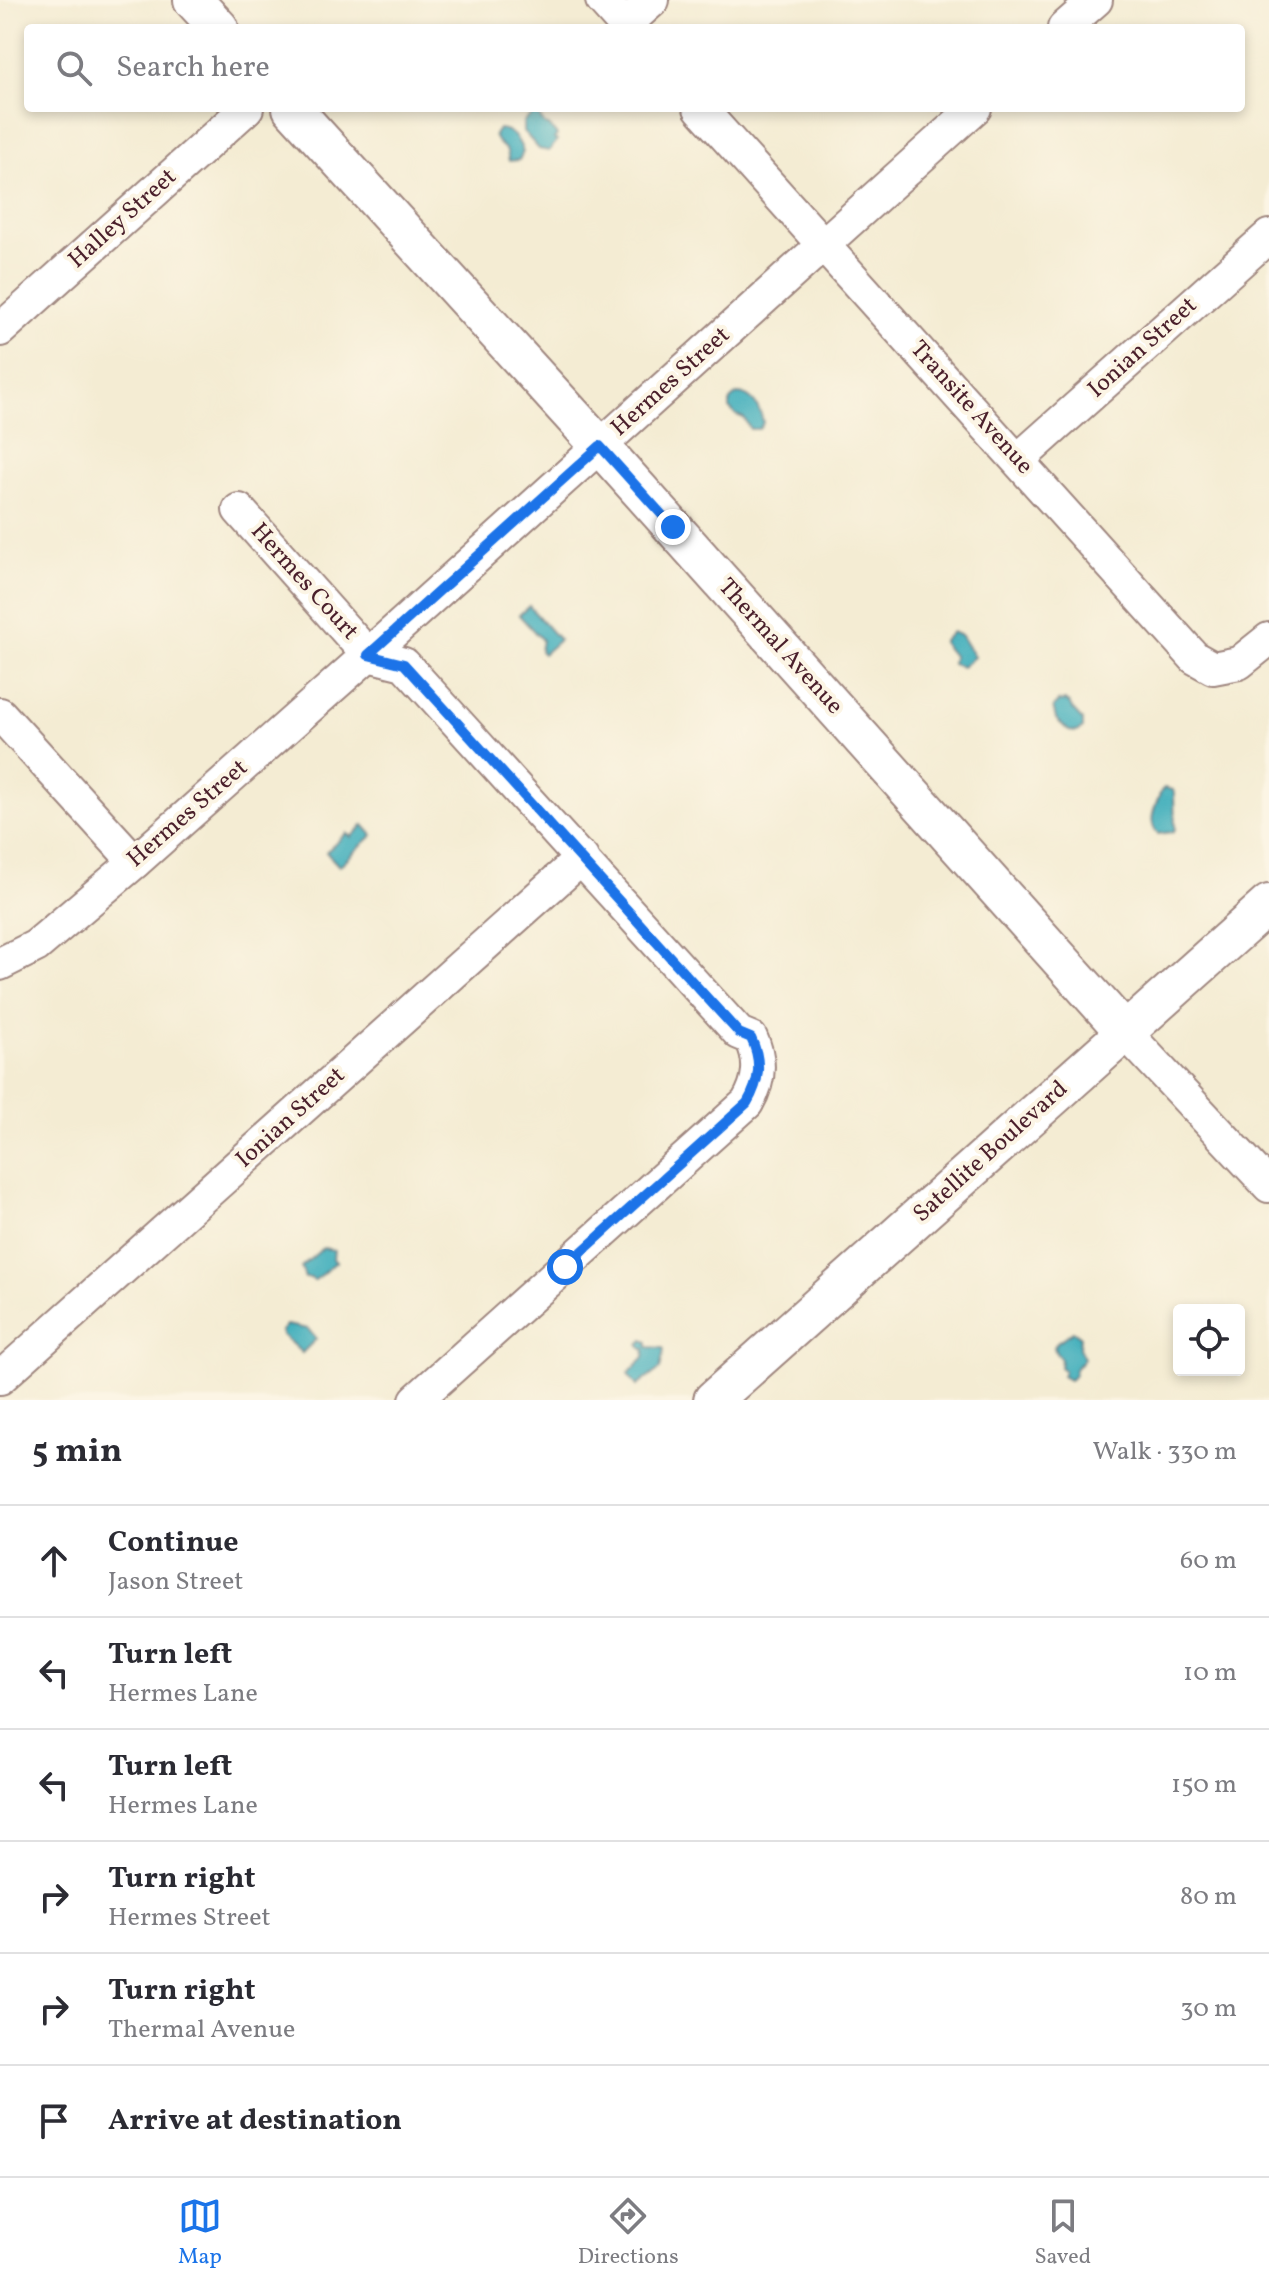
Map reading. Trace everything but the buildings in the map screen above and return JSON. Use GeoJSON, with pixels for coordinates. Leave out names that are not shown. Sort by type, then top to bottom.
{"type":"FeatureCollection","features":[{"type":"Feature","properties":{"kind":"street"},"geometry":{"type":"LineString","coordinates":[[193,0],[215,24]]}},
{"type":"Feature","properties":{"kind":"street"},"geometry":{"type":"LineString","coordinates":[[602,0],[624,24]]}},
{"type":"Feature","properties":{"kind":"street"},"geometry":{"type":"LineString","coordinates":[[628,24],[653,0]]}},
{"type":"Feature","properties":{"kind":"street"},"geometry":{"type":"LineString","coordinates":[[1069,24],[1096,0]]}},
{"type":"Feature","properties":{"kind":"street","name":"Halley Street"},"geometry":{"type":"LineString","coordinates":[[0,330],[243,112]]}},
{"type":"Feature","properties":{"kind":"street","name":"Thermal Avenue"},"geometry":{"type":"LineString","coordinates":[[296,112],[600,446],[1125,1032],[1269,1186]]}},
{"type":"Feature","properties":{"kind":"street","name":"Transite Avenue"},"geometry":{"type":"LineString","coordinates":[[704,112],[1195,658],[1213,668],[1239,663],[1263,645]]}},
{"type":"Feature","properties":{"kind":"street","name":"Hermes Street"},"geometry":{"type":"LineString","coordinates":[[0,964],[36,946],[135,862],[971,112]]}},
{"type":"Feature","properties":{"kind":"street","name":"Ionian Street"},"geometry":{"type":"LineString","coordinates":[[1018,460],[1269,236]]}},
{"type":"Feature","properties":{"kind":"street","name":"Hermes Court"},"geometry":{"type":"LineString","coordinates":[[239,510],[368,655]]}},
{"type":"Feature","properties":{"kind":"street"},"geometry":{"type":"LineString","coordinates":[[368,655],[404,664],[739,1033],[751,1038],[759,1055],[756,1088],[747,1103],[416,1400]]}},
{"type":"Feature","properties":{"kind":"street"},"geometry":{"type":"LineString","coordinates":[[0,714],[135,862]]}},
{"type":"Feature","properties":{"kind":"street","name":"Ionian Street"},"geometry":{"type":"LineString","coordinates":[[0,1378],[582,858]]}},
{"type":"Feature","properties":{"kind":"street","name":"Satellite Boulevard"},"geometry":{"type":"LineString","coordinates":[[713,1400],[1269,904]]}},
{"type":"Feature","properties":{"kind":"water"},"geometry":{"type":"Polygon","coordinates":[[[533,114],[538,115],[557,135],[554,139],[557,141],[549,151],[539,149],[523,131],[523,122],[533,114]]]}},
{"type":"Feature","properties":{"kind":"water"},"geometry":{"type":"Polygon","coordinates":[[[498,129],[511,133],[517,139],[523,152],[519,160],[509,161],[506,150],[494,135],[498,129]]]}},
{"type":"Feature","properties":{"kind":"water"},"geometry":{"type":"Polygon","coordinates":[[[737,394],[751,399],[758,408],[763,423],[759,429],[750,429],[744,418],[730,409],[730,400],[737,394]]]}},
{"type":"Feature","properties":{"kind":"water"},"geometry":{"type":"Polygon","coordinates":[[[529,606],[559,640],[543,654],[540,651],[542,640],[519,615],[529,606]]]}},
{"type":"Feature","properties":{"kind":"water"},"geometry":{"type":"Polygon","coordinates":[[[952,632],[961,636],[974,657],[962,667],[952,664],[953,656],[942,642],[952,632]]]}},
{"type":"Feature","properties":{"kind":"water"},"geometry":{"type":"Polygon","coordinates":[[[1065,701],[1083,721],[1083,728],[1077,732],[1069,731],[1056,719],[1053,707],[1065,701]]]}},
{"type":"Feature","properties":{"kind":"water"},"geometry":{"type":"Polygon","coordinates":[[[1164,788],[1174,793],[1175,829],[1158,834],[1152,819],[1164,788]]]}},
{"type":"Feature","properties":{"kind":"water"},"geometry":{"type":"Polygon","coordinates":[[[364,825],[373,835],[339,866],[326,852],[347,833],[351,837],[364,825]]]}},
{"type":"Feature","properties":{"kind":"water"},"geometry":{"type":"Polygon","coordinates":[[[323,1248],[334,1250],[333,1259],[336,1262],[314,1281],[305,1278],[301,1267],[323,1248]]]}},
{"type":"Feature","properties":{"kind":"water"},"geometry":{"type":"Polygon","coordinates":[[[286,1325],[308,1329],[316,1339],[302,1353],[282,1335],[281,1331],[286,1325]]]}},
{"type":"Feature","properties":{"kind":"water"},"geometry":{"type":"Polygon","coordinates":[[[1073,1331],[1080,1336],[1079,1348],[1084,1358],[1069,1380],[1062,1376],[1061,1359],[1054,1347],[1073,1331]]]}},
{"type":"Feature","properties":{"kind":"water"},"geometry":{"type":"Polygon","coordinates":[[[643,1340],[648,1342],[648,1347],[664,1350],[660,1369],[637,1386],[628,1374],[644,1358],[645,1349],[639,1344],[643,1340]]]}},
{"type":"Feature","properties":{"kind":"route"},"geometry":{"type":"LineString","coordinates":[[565,1267],[747,1103],[756,1088],[759,1055],[751,1038],[739,1033],[404,664],[368,655],[600,446],[673,527]]}}]}
